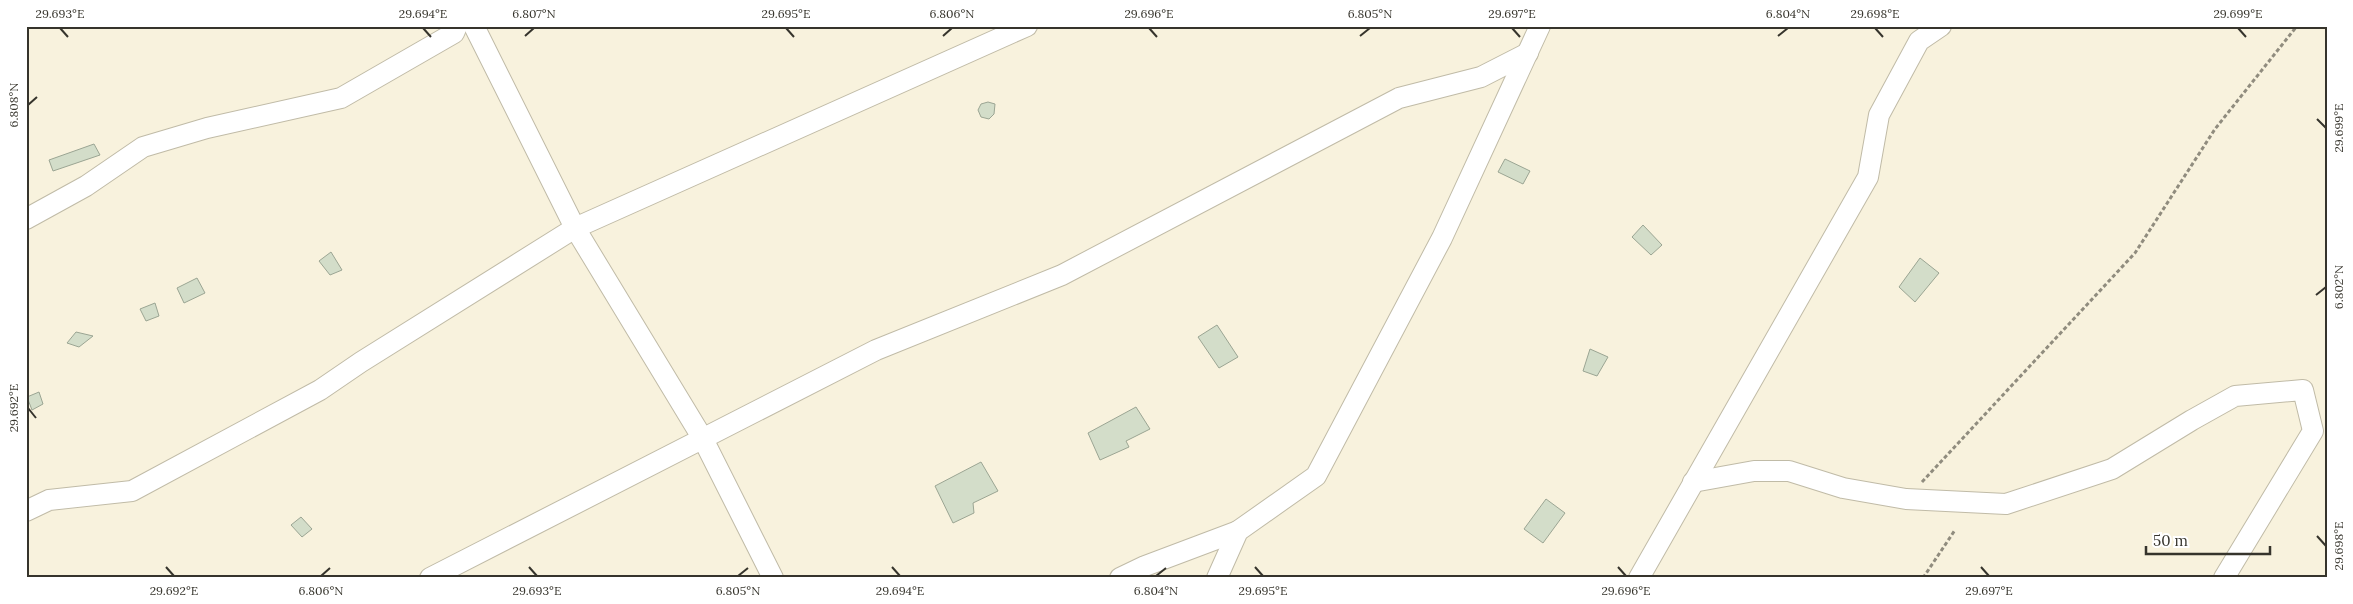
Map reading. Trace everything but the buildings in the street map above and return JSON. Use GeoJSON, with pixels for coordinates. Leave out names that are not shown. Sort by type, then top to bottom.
{"type":"FeatureCollection","features":[{"type":"Feature","properties":{"kind":"street"},"geometry":{"type":"LineString","coordinates":[[26,219],[86,186],[143,147],[207,128],[341,98],[454,33],[457,26]]}},
{"type":"Feature","properties":{"kind":"street"},"geometry":{"type":"LineString","coordinates":[[474,26],[575,228],[704,439],[773,578]]}},
{"type":"Feature","properties":{"kind":"street"},"geometry":{"type":"LineString","coordinates":[[26,511],[49,500],[132,491],[320,390],[361,362],[575,228],[1027,26]]}},
{"type":"Feature","properties":{"kind":"street"},"geometry":{"type":"LineString","coordinates":[[1120,578],[1145,566],[1238,531],[1316,476],[1442,238],[1540,26]]}},
{"type":"Feature","properties":{"kind":"street"},"geometry":{"type":"LineString","coordinates":[[1639,578],[1868,177],[1880,115],[1919,41],[1941,26]]}},
{"type":"Feature","properties":{"kind":"street"},"geometry":{"type":"LineString","coordinates":[[430,578],[876,350],[1062,275],[1399,98],[1481,77],[1528,52]]}},
{"type":"Feature","properties":{"kind":"street"},"geometry":{"type":"LineString","coordinates":[[1693,482],[1754,472],[1789,471],[1843,488],[1906,499],[2006,504],[2112,469],[2235,396],[2303,390],[2313,431],[2224,578]]}},
{"type":"Feature","properties":{"kind":"street"},"geometry":{"type":"LineString","coordinates":[[1217,578],[1238,531]]}},
{"type":"Feature","properties":{"kind":"path"},"geometry":{"type":"LineString","coordinates":[[1906,499],[2135,253],[2215,130],[2297,26]]}},
{"type":"Feature","properties":{"kind":"path"},"geometry":{"type":"LineString","coordinates":[[1923,578],[1955,530]]}}]}
